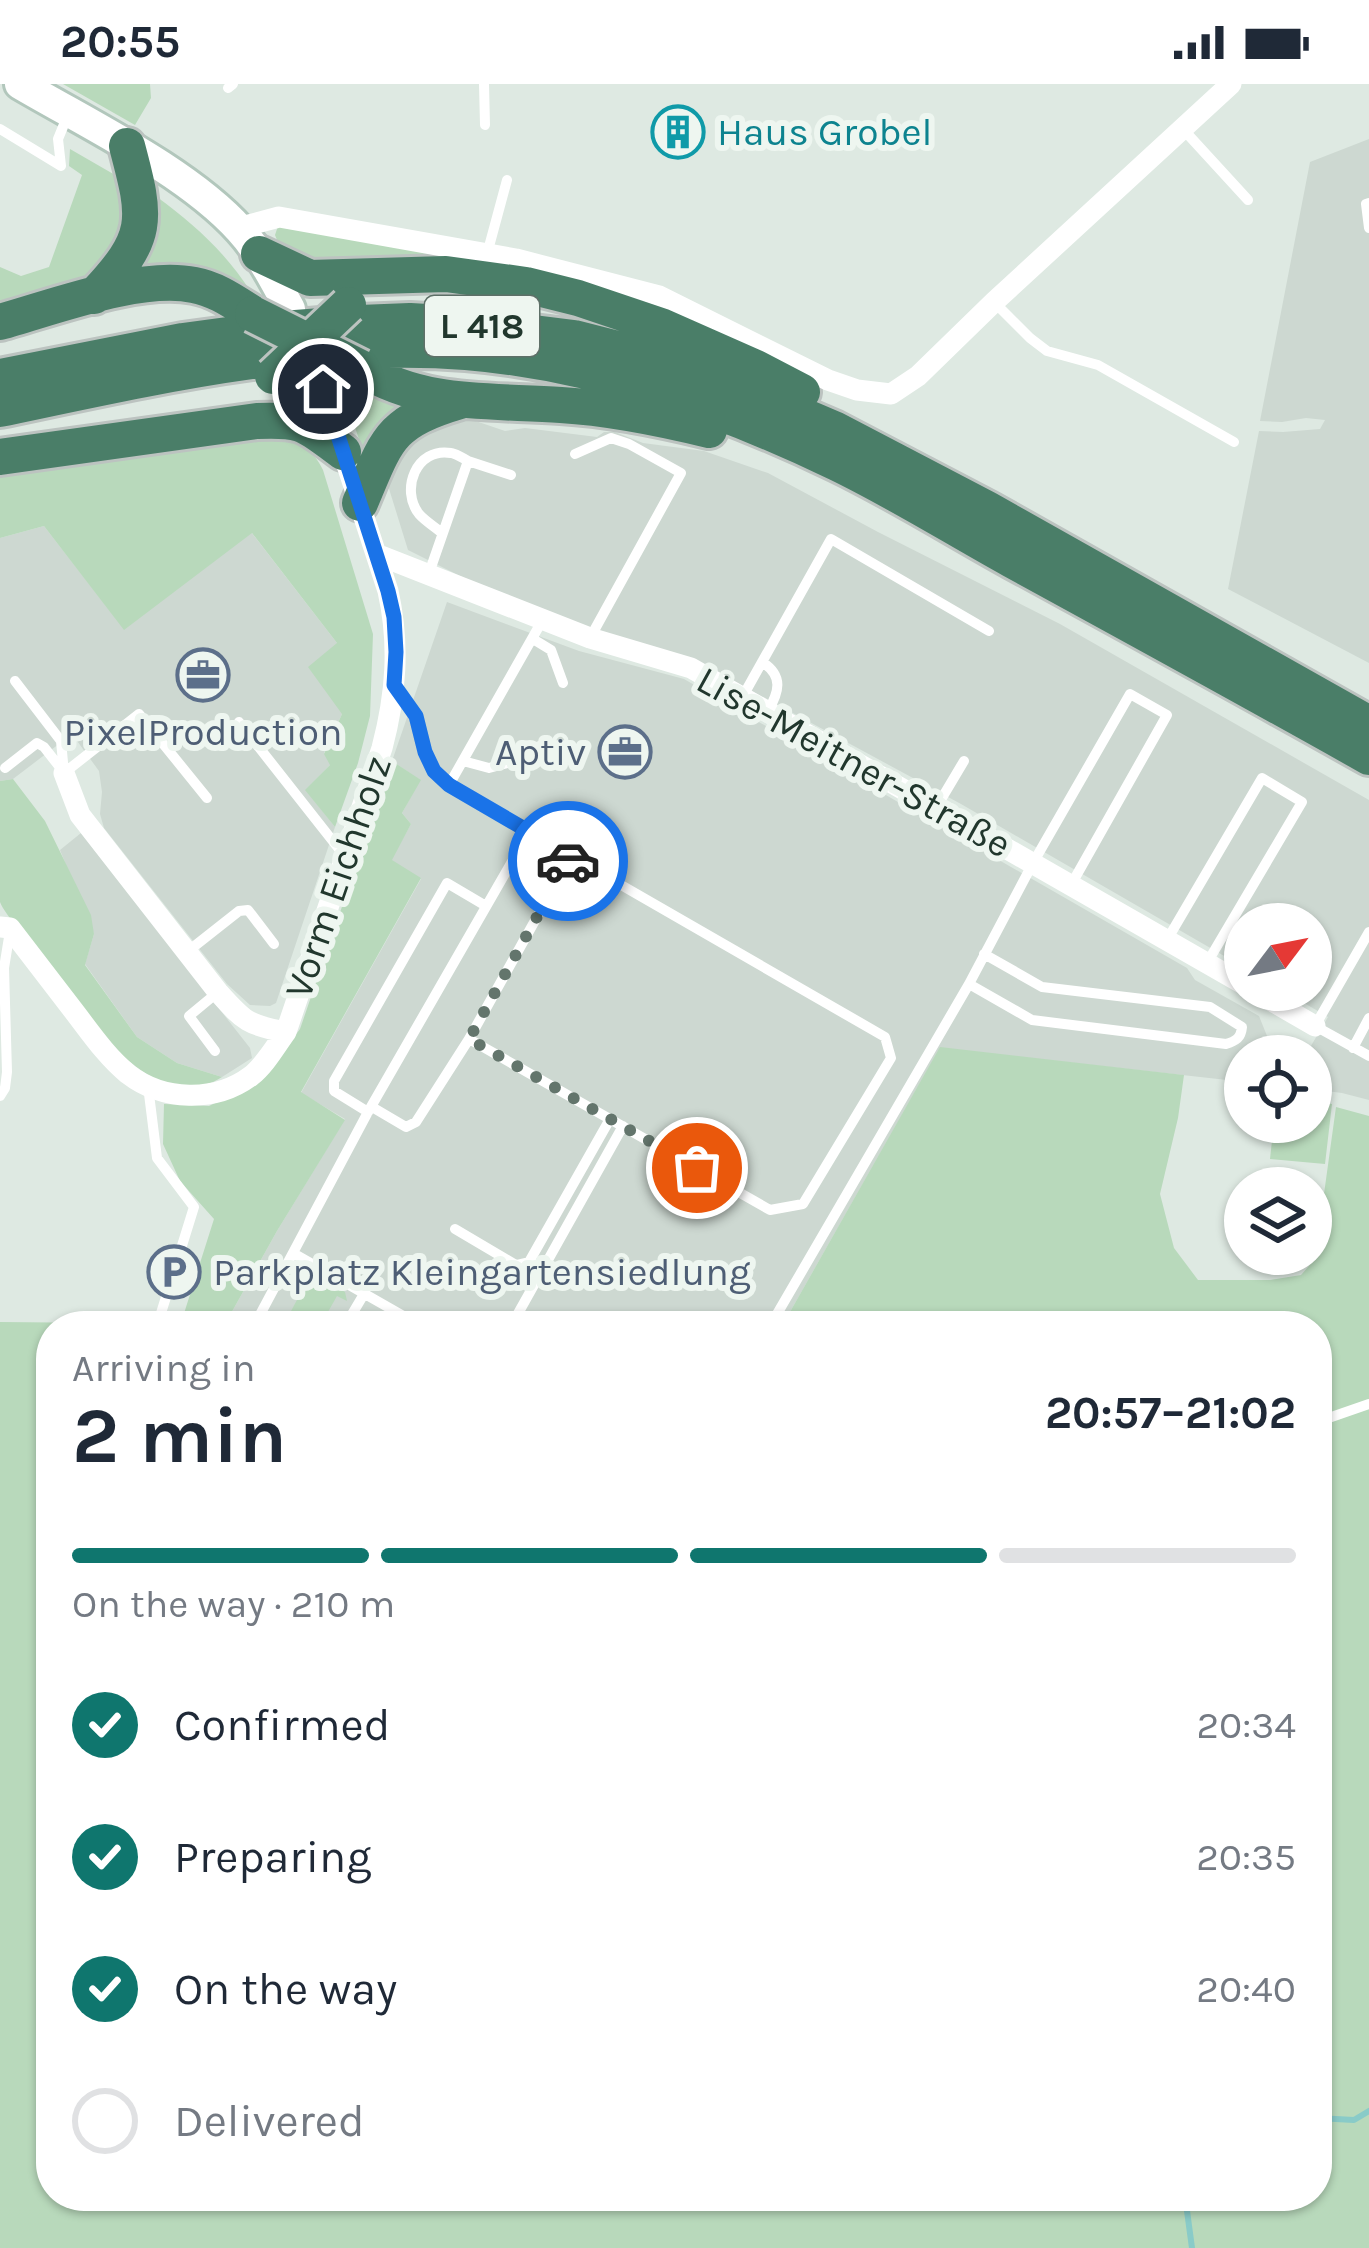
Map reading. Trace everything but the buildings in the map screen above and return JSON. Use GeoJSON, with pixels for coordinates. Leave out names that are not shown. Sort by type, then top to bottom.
{"type":"FeatureCollection","features":[{"type":"Feature","properties":{"kind":"highway"},"geometry":{"type":"LineString","coordinates":[[94,296],[122,264],[139,233],[141,200],[127,146]]}},
{"type":"Feature","properties":{"kind":"highway"},"geometry":{"type":"LineString","coordinates":[[249,241],[310,278],[446,274],[526,285],[661,326],[862,423],[939,482]]}},
{"type":"Feature","properties":{"kind":"highway"},"geometry":{"type":"LineString","coordinates":[[215,428],[273,376],[313,358],[348,305],[385,277]]}},
{"type":"Feature","properties":{"kind":"highway"},"geometry":{"type":"LineString","coordinates":[[0,322],[94,296],[173,283],[210,290],[253,314],[313,358],[361,368],[414,392],[460,401],[589,407],[731,436],[790,442]]}},
{"type":"Feature","properties":{"kind":"highway","name":"L 418"},"geometry":{"type":"LineString","coordinates":[[0,377],[257,331],[393,322],[461,323],[574,338],[688,367],[834,429],[939,482],[1369,724]]}},
{"type":"Feature","properties":{"kind":"highway","name":"L 418"},"geometry":{"type":"LineString","coordinates":[[0,409],[260,359],[365,350],[505,356],[602,374],[698,404],[841,465],[1369,757]]}},
{"type":"Feature","properties":{"kind":"highway"},"geometry":{"type":"LineString","coordinates":[[360,503],[381,452],[395,432],[414,418],[460,401]]}},
{"type":"Feature","properties":{"kind":"highway"},"geometry":{"type":"LineString","coordinates":[[0,457],[292,420],[343,452]]}},
{"type":"Feature","properties":{"kind":"main road"},"geometry":{"type":"LineString","coordinates":[[20,84],[182,182],[249,241],[290,309]]}},
{"type":"Feature","properties":{"kind":"street"},"geometry":{"type":"LineString","coordinates":[[249,241],[279,217],[487,254],[659,296],[828,380],[891,394],[918,376],[1231,84]]}},
{"type":"Feature","properties":{"kind":"street","name":"Vorm Eichholz"},"geometry":{"type":"LineString","coordinates":[[148,1087],[197,1096],[226,1090],[252,1075],[269,1057],[286,1032],[382,748],[394,685],[394,617],[313,358]]}},
{"type":"Feature","properties":{"kind":"street","name":"Lise-Meitner-Straße"},"geometry":{"type":"LineString","coordinates":[[376,554],[538,629],[590,638],[691,668],[1224,973]]}},
{"type":"Feature","properties":{"kind":"street","name":"Vorm Eichholz"},"geometry":{"type":"LineString","coordinates":[[64,773],[80,814],[218,992],[255,1027],[286,1032]]}},
{"type":"Feature","properties":{"kind":"street"},"geometry":{"type":"LineString","coordinates":[[5,927],[107,1055],[148,1087]]}},
{"type":"Feature","properties":{"kind":"street"},"geometry":{"type":"LineString","coordinates":[[1289,1011],[1315,1026]]}},
{"type":"Feature","properties":{"kind":"lane"},"geometry":{"type":"LineString","coordinates":[[484,84],[485,125]]}},
{"type":"Feature","properties":{"kind":"lane"},"geometry":{"type":"LineString","coordinates":[[0,129],[62,166],[58,140],[69,113]]}},
{"type":"Feature","properties":{"kind":"lane"},"geometry":{"type":"LineString","coordinates":[[1183,128],[1248,200]]}},
{"type":"Feature","properties":{"kind":"lane"},"geometry":{"type":"LineString","coordinates":[[487,254],[507,180]]}},
{"type":"Feature","properties":{"kind":"lane"},"geometry":{"type":"LineString","coordinates":[[1369,203],[1369,228]]}},
{"type":"Feature","properties":{"kind":"lane"},"geometry":{"type":"LineString","coordinates":[[994,302],[1047,351],[1098,364],[1234,442]]}},
{"type":"Feature","properties":{"kind":"lane"},"geometry":{"type":"LineString","coordinates":[[574,454],[611,438],[681,473],[590,638]]}},
{"type":"Feature","properties":{"kind":"lane"},"geometry":{"type":"LineString","coordinates":[[442,532],[420,516],[411,500],[416,469],[437,453],[452,452],[511,475]]}},
{"type":"Feature","properties":{"kind":"lane"},"geometry":{"type":"LineString","coordinates":[[428,576],[468,461]]}},
{"type":"Feature","properties":{"kind":"lane"},"geometry":{"type":"LineString","coordinates":[[742,697],[831,539],[989,631]]}},
{"type":"Feature","properties":{"kind":"lane"},"geometry":{"type":"LineString","coordinates":[[449,785],[538,629],[563,683]]}},
{"type":"Feature","properties":{"kind":"lane"},"geometry":{"type":"LineString","coordinates":[[762,662],[771,667],[779,688],[768,711]]}},
{"type":"Feature","properties":{"kind":"lane"},"geometry":{"type":"LineString","coordinates":[[15,681],[61,741],[64,773]]}},
{"type":"Feature","properties":{"kind":"lane"},"geometry":{"type":"LineString","coordinates":[[394,685],[416,716],[434,771],[449,785],[885,1037],[891,1058],[803,1204],[770,1210],[469,1039]]}},
{"type":"Feature","properties":{"kind":"lane"},"geometry":{"type":"LineString","coordinates":[[779,1311],[1130,694],[1167,715],[1071,885]]}},
{"type":"Feature","properties":{"kind":"lane"},"geometry":{"type":"LineString","coordinates":[[64,773],[140,714],[206,798]]}},
{"type":"Feature","properties":{"kind":"lane"},"geometry":{"type":"LineString","coordinates":[[239,722],[346,857]]}},
{"type":"Feature","properties":{"kind":"lane"},"geometry":{"type":"LineString","coordinates":[[4,767],[37,743],[64,773]]}},
{"type":"Feature","properties":{"kind":"lane"},"geometry":{"type":"LineString","coordinates":[[463,761],[488,768],[519,760]]}},
{"type":"Feature","properties":{"kind":"lane"},"geometry":{"type":"LineString","coordinates":[[936,808],[964,761]]}},
{"type":"Feature","properties":{"kind":"lane"},"geometry":{"type":"LineString","coordinates":[[1167,940],[1262,778],[1302,802],[1207,963]]}},
{"type":"Feature","properties":{"kind":"lane"},"geometry":{"type":"LineString","coordinates":[[262,1311],[529,832]]}},
{"type":"Feature","properties":{"kind":"lane"},"geometry":{"type":"LineString","coordinates":[[487,906],[447,883],[334,1081],[334,1091],[406,1127],[416,1122],[469,1039],[571,856]]}},
{"type":"Feature","properties":{"kind":"lane"},"geometry":{"type":"LineString","coordinates":[[187,952],[239,911],[248,910],[274,944]]}},
{"type":"Feature","properties":{"kind":"lane"},"geometry":{"type":"LineString","coordinates":[[0,1096],[7,1072],[5,927]]}},
{"type":"Feature","properties":{"kind":"lane"},"geometry":{"type":"LineString","coordinates":[[1368,934],[1315,1026],[1369,1056]]}},
{"type":"Feature","properties":{"kind":"lane"},"geometry":{"type":"LineString","coordinates":[[969,984],[1032,1020],[1226,1044],[1241,1034],[1236,1021],[1210,1006],[1042,987],[984,954]]}},
{"type":"Feature","properties":{"kind":"lane"},"geometry":{"type":"LineString","coordinates":[[215,1051],[189,1016],[218,992]]}},
{"type":"Feature","properties":{"kind":"lane"},"geometry":{"type":"LineString","coordinates":[[1353,1048],[1369,1018]]}},
{"type":"Feature","properties":{"kind":"lane"},"geometry":{"type":"LineString","coordinates":[[148,1087],[157,1158],[194,1208],[162,1311]]}},
{"type":"Feature","properties":{"kind":"lane"},"geometry":{"type":"LineString","coordinates":[[455,1229],[516,1265],[529,1262],[610,1119]]}},
{"type":"Feature","properties":{"kind":"lane"},"geometry":{"type":"LineString","coordinates":[[519,1311],[623,1126]]}},
{"type":"Feature","properties":{"kind":"lane"},"geometry":{"type":"LineString","coordinates":[[293,1253],[390,1311]]}},
{"type":"Feature","properties":{"kind":"lane"},"geometry":{"type":"LineString","coordinates":[[354,1311],[364,1294]]}},
{"type":"Feature","properties":{"kind":"lane"},"geometry":{"type":"LineString","coordinates":[[1332,1417],[1369,1404]]}},
{"type":"Feature","properties":{"kind":"shaded area"},"geometry":{"type":"Polygon","coordinates":[[[1369,139],[1369,663],[1228,589],[1259,431],[1320,429],[1325,420],[1260,421],[1310,162],[1369,139]]]}},
{"type":"Feature","properties":{"kind":"shaded area"},"geometry":{"type":"Polygon","coordinates":[[[464,417],[505,431],[525,428],[597,437],[615,432],[643,443],[704,451],[768,473],[1060,624],[1369,800],[1369,1100],[1332,1092],[1332,1035],[1317,1035],[1328,1017],[1318,1011],[1332,1011],[1332,903],[1224,903],[1224,956],[961,804],[693,659],[607,636],[488,590],[408,550],[386,479],[393,461],[425,427],[464,417]]]}},
{"type":"Feature","properties":{"kind":"shaded area"},"geometry":{"type":"Polygon","coordinates":[[[44,526],[124,629],[251,532],[337,643],[342,714],[324,753],[331,764],[306,790],[335,827],[276,1003],[270,1006],[250,1005],[227,984],[104,828],[99,771],[72,734],[13,779],[0,781],[0,538],[44,526]]]}},
{"type":"Feature","properties":{"kind":"shaded area"},"geometry":{"type":"Polygon","coordinates":[[[447,602],[579,651],[684,679],[1187,968],[1195,980],[1224,996],[1224,1011],[1250,1011],[1259,1016],[1267,1035],[1224,1035],[1224,1080],[940,1048],[791,1311],[232,1311],[345,1119],[301,1093],[421,879],[391,860],[411,824],[402,813],[420,780],[392,761],[447,602]]]}},
{"type":"Feature","properties":{"kind":"shaded area"},"geometry":{"type":"Polygon","coordinates":[[[81,833],[250,1048],[252,1058],[222,1077],[177,1063],[137,1037],[85,964],[94,934],[60,850],[81,833]]]}},
{"type":"Feature","properties":{"kind":"green space"},"geometry":{"type":"Polygon","coordinates":[[[63,84],[150,84],[151,98],[135,125],[63,84]]]}},
{"type":"Feature","properties":{"kind":"green space"},"geometry":{"type":"Polygon","coordinates":[[[70,149],[122,179],[136,216],[93,278],[0,305],[0,267],[21,276],[49,267],[82,175],[69,166],[70,149]]]}},
{"type":"Feature","properties":{"kind":"green space"},"geometry":{"type":"Polygon","coordinates":[[[157,197],[208,240],[251,292],[126,274],[157,197]]]}},
{"type":"Feature","properties":{"kind":"green space"},"geometry":{"type":"Polygon","coordinates":[[[278,226],[481,261],[318,271],[279,245],[278,226]]]}},
{"type":"Feature","properties":{"kind":"green space"},"geometry":{"type":"Polygon","coordinates":[[[336,371],[423,404],[367,463],[336,371]]]}},
{"type":"Feature","properties":{"kind":"green space"},"geometry":{"type":"Polygon","coordinates":[[[290,436],[310,450],[323,470],[373,634],[370,716],[335,827],[305,790],[330,765],[324,754],[342,714],[308,667],[337,643],[252,533],[124,630],[44,526],[0,538],[0,474],[290,436]]]}},
{"type":"Feature","properties":{"kind":"green space"},"geometry":{"type":"Polygon","coordinates":[[[392,761],[421,780],[402,813],[411,824],[392,860],[421,878],[301,1092],[345,1120],[232,1311],[185,1311],[214,1219],[180,1181],[163,1144],[164,1104],[209,1106],[262,1080],[300,1029],[392,761]]]}},
{"type":"Feature","properties":{"kind":"green space"},"geometry":{"type":"Polygon","coordinates":[[[13,779],[45,821],[91,915],[94,934],[85,965],[137,1037],[177,1063],[222,1077],[196,1087],[170,1085],[144,1073],[98,1030],[7,915],[0,902],[0,781],[13,779]]]}},
{"type":"Feature","properties":{"kind":"green space"},"geometry":{"type":"Polygon","coordinates":[[[940,1047],[1184,1075],[1160,1194],[1174,1248],[1198,1280],[1332,1275],[1332,1167],[1328,1167],[1336,1107],[1369,1116],[1369,2248],[0,2248],[0,1322],[36,1322],[36,2211],[1332,2211],[1332,1311],[790,1311],[940,1047]]]}},
{"type":"Feature","properties":{"kind":"green space"},"geometry":{"type":"Polygon","coordinates":[[[1272,1143],[1327,1143],[1325,1164],[1270,1159],[1272,1143]]]}},
{"type":"Feature","properties":{"kind":"green space"},"geometry":{"type":"Polygon","coordinates":[[[302,1267],[345,1292],[347,1301],[337,1296],[328,1311],[291,1311],[305,1285],[287,1273],[302,1267]]]}},
{"type":"Feature","properties":{"kind":"waterway"},"geometry":{"type":"LineString","coordinates":[[1332,2119],[1354,2120],[1369,2111]]}},
{"type":"Feature","properties":{"kind":"waterway"},"geometry":{"type":"LineString","coordinates":[[1187,2211],[1192,2248]]}},
{"type":"Feature","properties":{"kind":"way so far"},"geometry":{"type":"LineString","coordinates":[[568,861],[469,1039],[697,1168]]}},
{"type":"Feature","properties":{"kind":"place","name":"Haus Grobel"},"geometry":{"type":"Point","coordinates":[678,132]}},
{"type":"Feature","properties":{"kind":"place","name":"PixelProduction"},"geometry":{"type":"Point","coordinates":[203,675]}},
{"type":"Feature","properties":{"kind":"place","name":"Aptiv"},"geometry":{"type":"Point","coordinates":[625,752]}},
{"type":"Feature","properties":{"kind":"place","name":"Parkplatz Kleingartensiedlung"},"geometry":{"type":"Point","coordinates":[174,1272]}},
{"type":"Feature","properties":{"kind":"route"},"geometry":{"type":"LineString","coordinates":[[323,389],[388,591],[394,617],[394,685],[416,716],[434,771],[449,785],[571,856],[568,861]]}}]}
